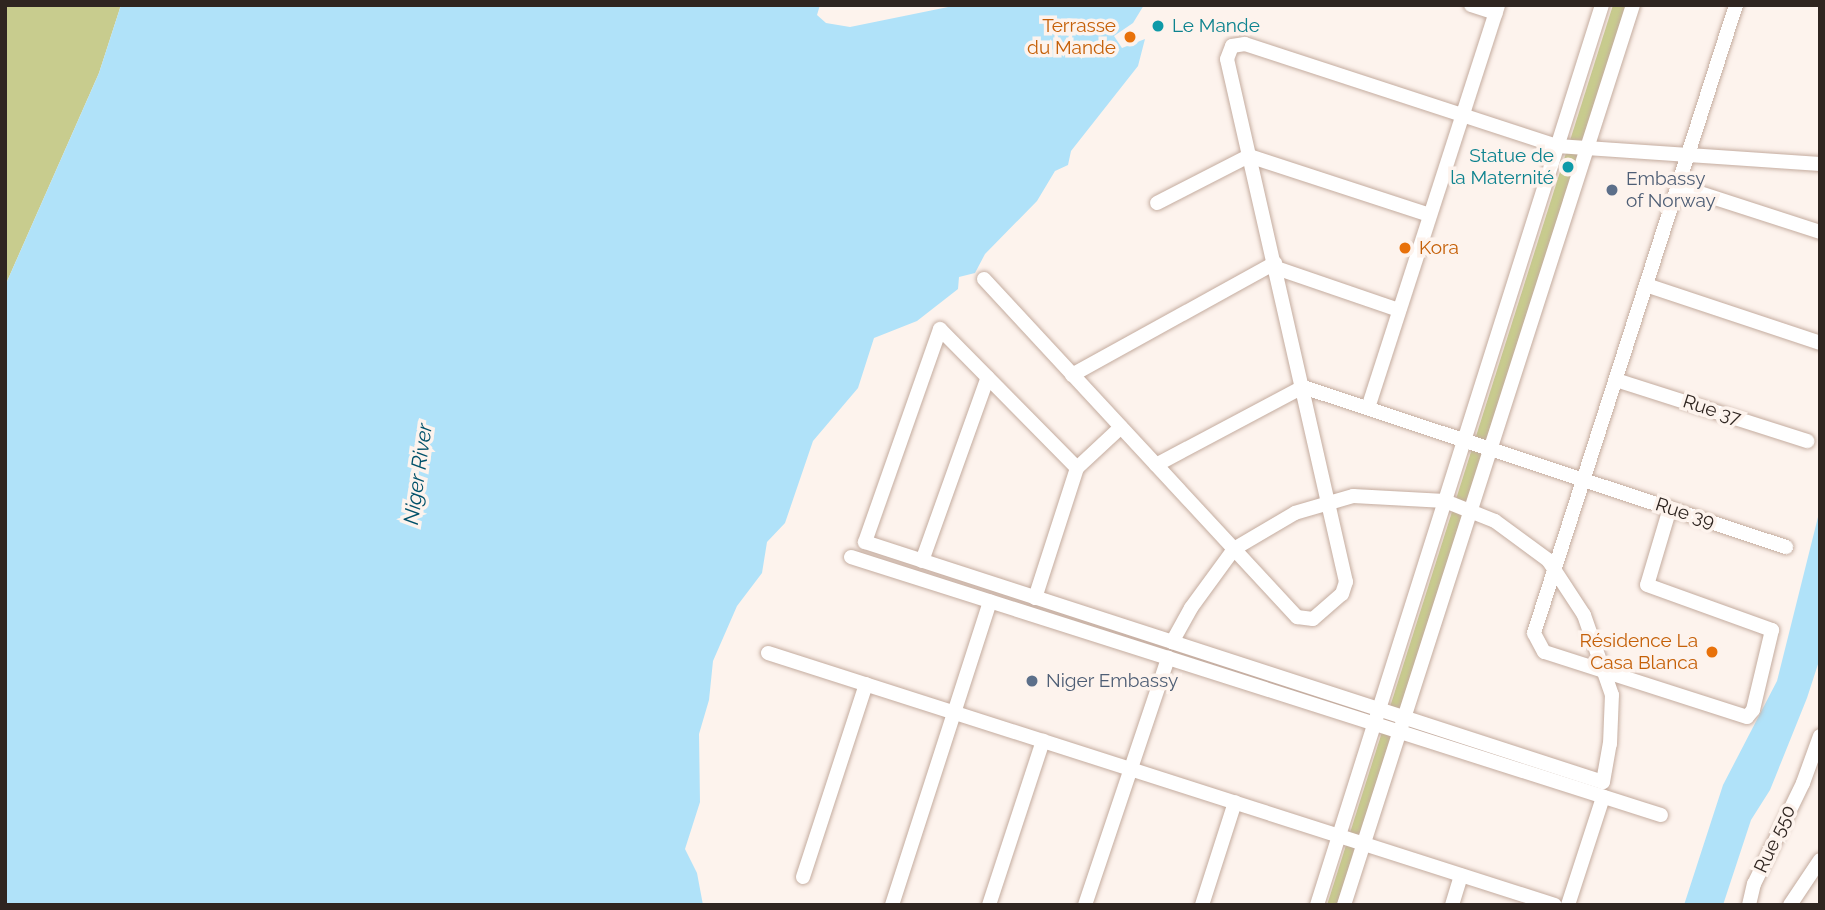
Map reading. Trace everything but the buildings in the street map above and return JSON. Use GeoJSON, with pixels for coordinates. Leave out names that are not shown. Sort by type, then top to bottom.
{"type":"FeatureCollection","features":[{"type":"Feature","properties":{"kind":"street"},"geometry":{"type":"LineString","coordinates":[[1368,408],[1497,9],[1471,5]]}},
{"type":"Feature","properties":{"kind":"street"},"geometry":{"type":"LineString","coordinates":[[1317,905],[1602,5]]}},
{"type":"Feature","properties":{"kind":"street"},"geometry":{"type":"LineString","coordinates":[[1344,905],[1633,5]]}},
{"type":"Feature","properties":{"kind":"street"},"geometry":{"type":"LineString","coordinates":[[1670,508],[1647,585],[1772,630],[1753,710],[1747,717],[1544,652],[1534,633],[1736,5]]}},
{"type":"Feature","properties":{"kind":"street"},"geometry":{"type":"LineString","coordinates":[[984,279],[1297,617],[1313,619],[1342,594],[1346,582],[1227,59],[1228,50],[1238,44],[1557,146],[1586,151],[1820,164]]}},
{"type":"Feature","properties":{"kind":"street"},"geometry":{"type":"LineString","coordinates":[[1157,203],[1249,156],[1430,215]]}},
{"type":"Feature","properties":{"kind":"street"},"geometry":{"type":"LineString","coordinates":[[1678,186],[1820,232]]}},
{"type":"Feature","properties":{"kind":"street"},"geometry":{"type":"LineString","coordinates":[[1073,375],[1275,266],[1399,310]]}},
{"type":"Feature","properties":{"kind":"street"},"geometry":{"type":"LineString","coordinates":[[1646,285],[1820,343]]}},
{"type":"Feature","properties":{"kind":"street"},"geometry":{"type":"LineString","coordinates":[[1077,468],[940,329],[865,542],[1379,709],[1402,725],[1602,797],[1661,815]]}},
{"type":"Feature","properties":{"kind":"street"},"geometry":{"type":"LineString","coordinates":[[922,561],[988,377]]}},
{"type":"Feature","properties":{"kind":"street","name":"Rue 37"},"geometry":{"type":"LineString","coordinates":[[1616,380],[1807,441]]}},
{"type":"Feature","properties":{"kind":"street"},"geometry":{"type":"LineString","coordinates":[[1156,465],[1303,387]]}},
{"type":"Feature","properties":{"kind":"street","name":"Rue 39"},"geometry":{"type":"LineString","coordinates":[[1303,387],[1786,547]]}},
{"type":"Feature","properties":{"kind":"street"},"geometry":{"type":"LineString","coordinates":[[1035,598],[1077,468],[1121,428]]}},
{"type":"Feature","properties":{"kind":"street"},"geometry":{"type":"LineString","coordinates":[[851,557],[1374,724],[1402,725],[1603,782],[1610,744],[1612,695],[1584,615],[1555,570],[1495,522],[1446,501],[1353,496],[1295,513],[1234,549],[1172,642]]}},
{"type":"Feature","properties":{"kind":"street"},"geometry":{"type":"LineString","coordinates":[[892,905],[952,712],[990,601]]}},
{"type":"Feature","properties":{"kind":"street"},"geometry":{"type":"LineString","coordinates":[[768,653],[1555,905]]}},
{"type":"Feature","properties":{"kind":"street"},"geometry":{"type":"LineString","coordinates":[[1085,905],[1128,768],[1168,658]]}},
{"type":"Feature","properties":{"kind":"street"},"geometry":{"type":"LineString","coordinates":[[803,877],[866,684]]}},
{"type":"Feature","properties":{"kind":"street","name":"Rue 550"},"geometry":{"type":"LineString","coordinates":[[1749,905],[1754,884],[1803,783],[1820,736]]}},
{"type":"Feature","properties":{"kind":"street"},"geometry":{"type":"LineString","coordinates":[[989,905],[1043,741]]}},
{"type":"Feature","properties":{"kind":"street"},"geometry":{"type":"LineString","coordinates":[[1568,905],[1602,797]]}},
{"type":"Feature","properties":{"kind":"street"},"geometry":{"type":"LineString","coordinates":[[1202,905],[1235,802]]}},
{"type":"Feature","properties":{"kind":"street"},"geometry":{"type":"LineString","coordinates":[[1790,905],[1820,860]]}},
{"type":"Feature","properties":{"kind":"street"},"geometry":{"type":"LineString","coordinates":[[1452,905],[1461,875]]}},
{"type":"Feature","properties":{"kind":"green space"},"geometry":{"type":"Polygon","coordinates":[[[5,5],[121,5],[99,73],[5,286],[5,5]]]}},
{"type":"Feature","properties":{"kind":"green space"},"geometry":{"type":"Polygon","coordinates":[[[1613,5],[1627,5],[1337,905],[1327,905],[1613,5]]]}},
{"type":"Feature","properties":{"kind":"water","name":"Niger River"},"geometry":{"type":"Polygon","coordinates":[[[121,5],[820,5],[817,15],[826,23],[850,27],[958,5],[1144,5],[1133,23],[1114,36],[1122,48],[1145,39],[1138,66],[1071,151],[1068,165],[1055,171],[1037,201],[985,254],[975,273],[959,277],[958,289],[917,321],[874,338],[858,388],[813,441],[785,523],[767,542],[762,573],[737,606],[713,661],[709,700],[699,734],[700,802],[685,849],[697,873],[703,905],[5,905],[5,286],[99,73],[121,5]]]}},
{"type":"Feature","properties":{"kind":"water"},"geometry":{"type":"Polygon","coordinates":[[[1820,509],[1820,658],[1807,698],[1770,790],[1751,820],[1723,905],[1684,905],[1723,785],[1777,681],[1820,509]]]}},
{"type":"Feature","properties":{"kind":"place","name":"Le Mande"},"geometry":{"type":"Point","coordinates":[1158,26]}},
{"type":"Feature","properties":{"kind":"place","name":"Terrasse du Mande"},"geometry":{"type":"Point","coordinates":[1130,37]}},
{"type":"Feature","properties":{"kind":"place","name":"Statue de la Maternité"},"geometry":{"type":"Point","coordinates":[1568,167]}},
{"type":"Feature","properties":{"kind":"place","name":"Embassy of Norway"},"geometry":{"type":"Point","coordinates":[1612,190]}},
{"type":"Feature","properties":{"kind":"place","name":"Kora"},"geometry":{"type":"Point","coordinates":[1405,248]}},
{"type":"Feature","properties":{"kind":"place","name":"Résidence La Casa Blanca"},"geometry":{"type":"Point","coordinates":[1712,652]}},
{"type":"Feature","properties":{"kind":"place","name":"Niger Embassy"},"geometry":{"type":"Point","coordinates":[1032,681]}}]}
